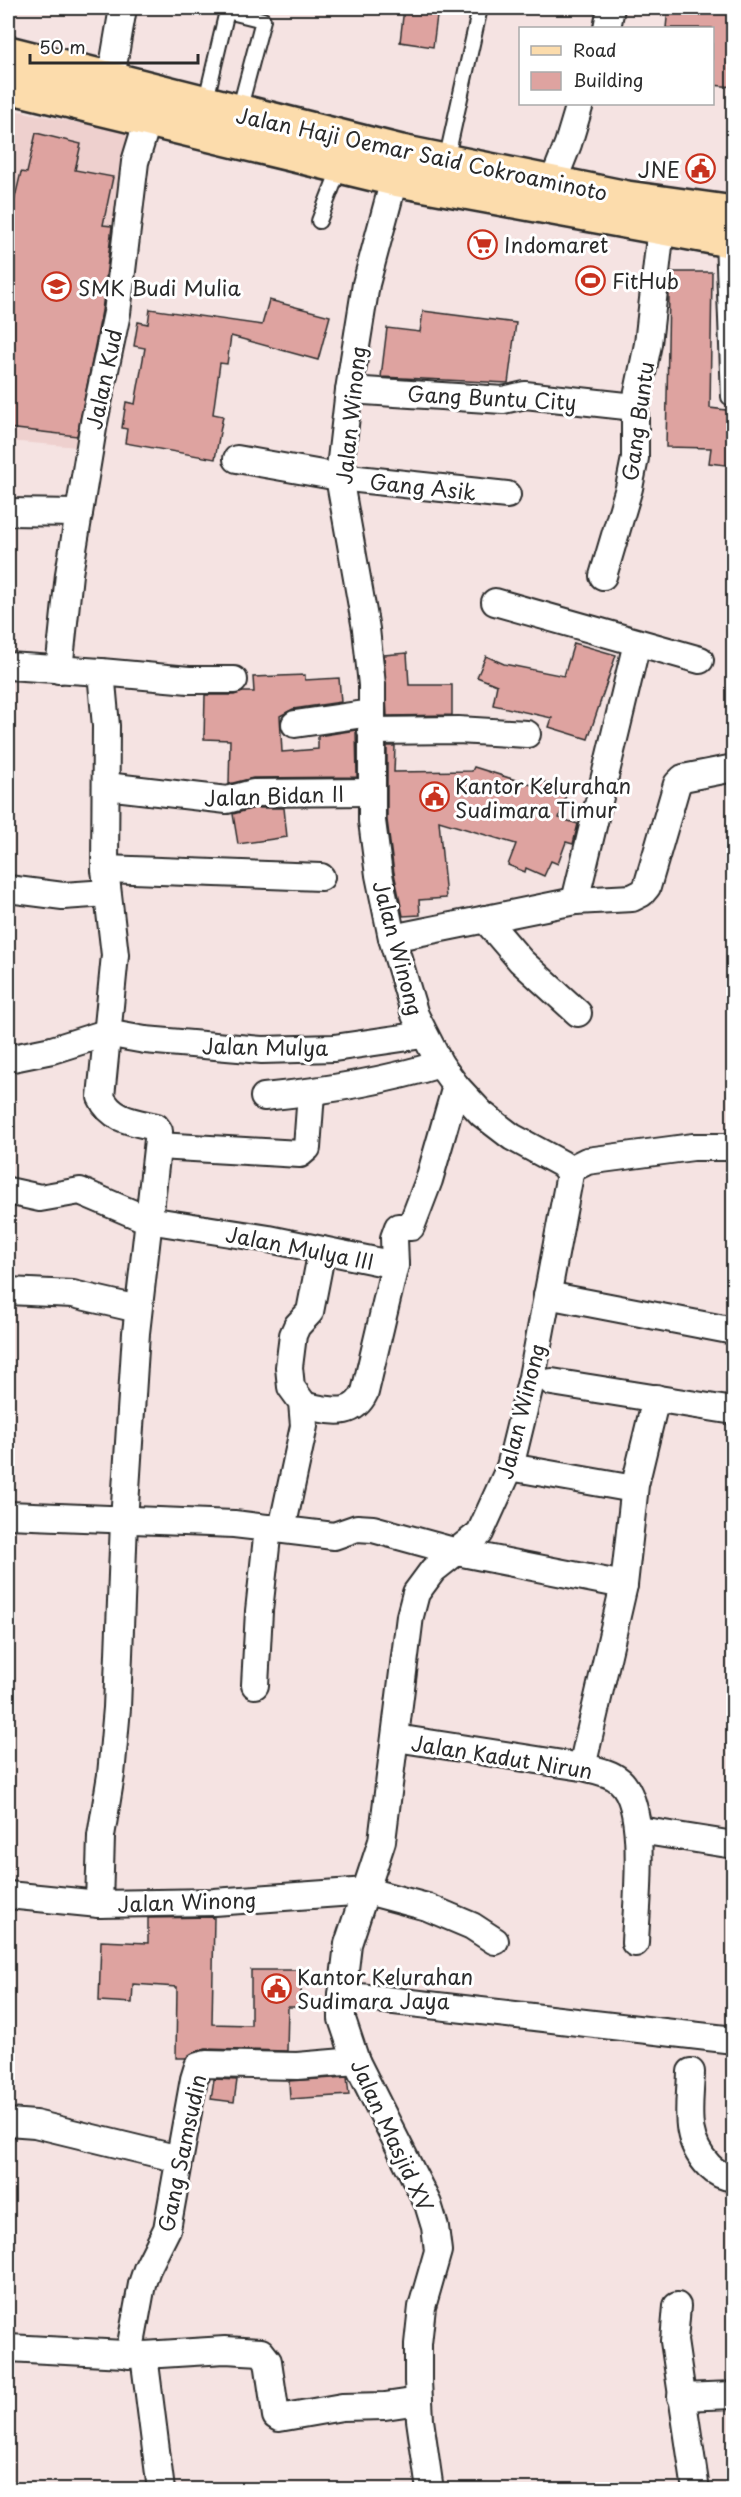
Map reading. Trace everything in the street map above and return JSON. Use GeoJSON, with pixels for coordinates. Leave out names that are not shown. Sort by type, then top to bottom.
{"type":"FeatureCollection","features":[{"type":"Feature","properties":{"kind":"main road","name":"Jalan Haji Oemar Said Cokroaminoto"},"geometry":{"type":"LineString","coordinates":[[8,53],[106,93],[153,105],[340,167],[398,166],[446,161],[627,198],[730,231]]}},
{"type":"Feature","properties":{"kind":"main road","name":"Jalan Haji Oemar Said Cokroaminoto"},"geometry":{"type":"LineString","coordinates":[[8,86],[106,93]]}},
{"type":"Feature","properties":{"kind":"main road","name":"Jalan Haji Oemar Said Cokroaminoto"},"geometry":{"type":"LineString","coordinates":[[153,105],[206,104],[398,166],[661,228],[730,231]]}},
{"type":"Feature","properties":{"kind":"street"},"geometry":{"type":"LineString","coordinates":[[106,93],[123,8]]}},
{"type":"Feature","properties":{"kind":"street"},"geometry":{"type":"LineString","coordinates":[[608,27],[611,8]]}},
{"type":"Feature","properties":{"kind":"street","name":"Jalan Kud"},"geometry":{"type":"LineString","coordinates":[[59,670],[69,574],[94,422],[117,313],[135,162],[153,105]]}},
{"type":"Feature","properties":{"kind":"street"},"geometry":{"type":"LineString","coordinates":[[553,182],[580,105]]}},
{"type":"Feature","properties":{"kind":"street","name":"Jalan Winong"},"geometry":{"type":"LineString","coordinates":[[367,1891],[382,1842],[410,1616],[416,1593],[433,1570],[480,1533],[510,1467],[532,1377],[570,1179],[568,1170],[562,1164],[512,1137],[482,1114],[456,1086],[423,1035],[414,1015],[392,938],[373,832],[370,792],[372,685],[362,594],[339,477],[349,390],[366,284],[398,166]]}},
{"type":"Feature","properties":{"kind":"street","name":"Gang Buntu"},"geometry":{"type":"LineString","coordinates":[[603,576],[629,488],[635,458],[635,407],[648,344],[661,228]]}},
{"type":"Feature","properties":{"kind":"street","name":"Gang Buntu City"},"geometry":{"type":"LineString","coordinates":[[349,390],[503,400],[525,395],[635,407]]}},
{"type":"Feature","properties":{"kind":"street","name":"Gang Asik"},"geometry":{"type":"LineString","coordinates":[[237,459],[339,477],[507,495]]}},
{"type":"Feature","properties":{"kind":"street"},"geometry":{"type":"LineString","coordinates":[[8,512],[79,513]]}},
{"type":"Feature","properties":{"kind":"street"},"geometry":{"type":"LineString","coordinates":[[495,602],[700,660]]}},
{"type":"Feature","properties":{"kind":"street"},"geometry":{"type":"LineString","coordinates":[[575,901],[637,643]]}},
{"type":"Feature","properties":{"kind":"street"},"geometry":{"type":"LineString","coordinates":[[8,666],[189,680],[234,680]]}},
{"type":"Feature","properties":{"kind":"street"},"geometry":{"type":"LineString","coordinates":[[99,1904],[101,1836],[111,1775],[117,1708],[124,1521],[138,1309],[159,1131],[156,1127],[126,1120],[112,1113],[105,1106],[101,1097],[115,955],[106,881],[104,840],[106,726],[101,672]]}},
{"type":"Feature","properties":{"kind":"street"},"geometry":{"type":"LineString","coordinates":[[295,724],[371,722],[527,734]]}},
{"type":"Feature","properties":{"kind":"street"},"geometry":{"type":"LineString","coordinates":[[392,938],[575,901],[632,898],[642,893],[647,886],[677,784],[683,778],[734,768]]}},
{"type":"Feature","properties":{"kind":"street","name":"Jalan Bidan II"},"geometry":{"type":"LineString","coordinates":[[106,786],[226,800],[253,793],[370,792]]}},
{"type":"Feature","properties":{"kind":"street"},"geometry":{"type":"LineString","coordinates":[[8,889],[63,896],[106,881],[321,877]]}},
{"type":"Feature","properties":{"kind":"street"},"geometry":{"type":"LineString","coordinates":[[485,919],[521,961],[578,1013]]}},
{"type":"Feature","properties":{"kind":"street"},"geometry":{"type":"LineString","coordinates":[[8,1059],[52,1050],[106,1033]]}},
{"type":"Feature","properties":{"kind":"street","name":"Jalan Mulya"},"geometry":{"type":"LineString","coordinates":[[106,1033],[165,1042],[262,1050],[334,1047],[423,1035]]}},
{"type":"Feature","properties":{"kind":"street"},"geometry":{"type":"LineString","coordinates":[[264,1097],[311,1093],[385,1079],[440,1064]]}},
{"type":"Feature","properties":{"kind":"street","name":"Jalan Mulya III"},"geometry":{"type":"LineString","coordinates":[[8,1191],[40,1198],[80,1191],[148,1220],[395,1265],[394,1238],[398,1227],[411,1227],[429,1180],[456,1086]]}},
{"type":"Feature","properties":{"kind":"street"},"geometry":{"type":"LineString","coordinates":[[158,1146],[302,1154],[307,1148],[311,1093]]}},
{"type":"Feature","properties":{"kind":"street"},"geometry":{"type":"LineString","coordinates":[[568,1170],[587,1161],[598,1159],[693,1146],[734,1147]]}},
{"type":"Feature","properties":{"kind":"street"},"geometry":{"type":"LineString","coordinates":[[255,1685],[259,1611],[275,1528],[302,1443],[303,1406],[291,1387],[289,1367],[293,1335],[297,1326],[306,1319],[310,1312],[322,1250]]}},
{"type":"Feature","properties":{"kind":"street"},"geometry":{"type":"LineString","coordinates":[[303,1406],[344,1411],[360,1403],[365,1392],[395,1265]]}},
{"type":"Feature","properties":{"kind":"street"},"geometry":{"type":"LineString","coordinates":[[8,1291],[73,1294],[138,1309]]}},
{"type":"Feature","properties":{"kind":"street"},"geometry":{"type":"LineString","coordinates":[[547,1295],[734,1331]]}},
{"type":"Feature","properties":{"kind":"street"},"geometry":{"type":"LineString","coordinates":[[552,1382],[734,1411]]}},
{"type":"Feature","properties":{"kind":"street"},"geometry":{"type":"LineString","coordinates":[[582,1767],[624,1586],[634,1489],[656,1398]]}},
{"type":"Feature","properties":{"kind":"street"},"geometry":{"type":"LineString","coordinates":[[510,1467],[634,1489]]}},
{"type":"Feature","properties":{"kind":"street"},"geometry":{"type":"LineString","coordinates":[[8,1515],[234,1524],[334,1536],[357,1528],[373,1529],[457,1552],[624,1586]]}},
{"type":"Feature","properties":{"kind":"street","name":"Jalan Kadut Nirun"},"geometry":{"type":"LineString","coordinates":[[396,1738],[582,1767],[611,1775],[622,1782],[632,1804],[639,1830],[635,1943]]}},
{"type":"Feature","properties":{"kind":"street"},"geometry":{"type":"LineString","coordinates":[[639,1830],[734,1845]]}},
{"type":"Feature","properties":{"kind":"street","name":"Jalan Winong"},"geometry":{"type":"LineString","coordinates":[[8,1895],[99,1904],[214,1902],[367,1891],[427,1907],[472,1926],[495,1941]]}},
{"type":"Feature","properties":{"kind":"street","name":"Jalan Masjid XV"},"geometry":{"type":"LineString","coordinates":[[367,1891],[348,1944],[352,1996],[342,2019],[356,2061],[428,2204],[435,2227],[438,2252],[423,2307],[418,2344],[419,2401],[424,2463],[430,2490]]}},
{"type":"Feature","properties":{"kind":"street"},"geometry":{"type":"LineString","coordinates":[[352,1996],[734,2040]]}},
{"type":"Feature","properties":{"kind":"street","name":"Gang Samsudin"},"geometry":{"type":"LineString","coordinates":[[161,2490],[137,2355],[142,2284],[167,2229],[196,2070],[200,2065],[297,2066],[356,2061]]}},
{"type":"Feature","properties":{"kind":"street"},"geometry":{"type":"LineString","coordinates":[[691,2072],[692,2142],[700,2156],[713,2170],[734,2178]]}},
{"type":"Feature","properties":{"kind":"street"},"geometry":{"type":"LineString","coordinates":[[8,2122],[35,2124],[179,2159]]}},
{"type":"Feature","properties":{"kind":"street"},"geometry":{"type":"LineString","coordinates":[[677,2306],[674,2341],[696,2490]]}},
{"type":"Feature","properties":{"kind":"street"},"geometry":{"type":"LineString","coordinates":[[8,2348],[137,2355],[225,2350],[261,2352],[268,2361],[276,2416],[279,2418],[342,2407],[392,2405],[419,2401]]}},
{"type":"Feature","properties":{"kind":"street"},"geometry":{"type":"LineString","coordinates":[[681,2397],[734,2395]]}},
{"type":"Feature","properties":{"kind":"lane"},"geometry":{"type":"LineString","coordinates":[[446,161],[480,8]]}},
{"type":"Feature","properties":{"kind":"lane"},"geometry":{"type":"LineString","coordinates":[[206,104],[227,11],[263,20],[238,113]]}},
{"type":"Feature","properties":{"kind":"lane"},"geometry":{"type":"LineString","coordinates":[[319,221],[340,167]]}},
{"type":"Feature","properties":{"kind":"lane"},"geometry":{"type":"LineString","coordinates":[[729,397],[730,231]]}},
{"type":"Feature","properties":{"kind":"shaded area","name":"SMK Budi Mulia"},"geometry":{"type":"Polygon","coordinates":[[[8,109],[134,134],[78,447],[8,441],[8,109]]]}},
{"type":"Feature","properties":{"kind":"building"},"geometry":{"type":"Polygon","coordinates":[[[404,8],[438,8],[433,47],[400,42],[404,8]]]}},
{"type":"Feature","properties":{"kind":"building"},"geometry":{"type":"Polygon","coordinates":[[[668,8],[734,8],[734,87],[714,85],[714,27],[666,27],[668,8]]]}},
{"type":"Feature","properties":{"kind":"building","name":"SMK Budi Mulia"},"geometry":{"type":"Polygon","coordinates":[[[36,133],[81,144],[75,170],[113,177],[103,225],[112,226],[102,311],[77,436],[8,428],[8,227],[21,172],[27,173],[36,133]]]}},
{"type":"Feature","properties":{"kind":"building"},"geometry":{"type":"Polygon","coordinates":[[[671,272],[712,272],[710,408],[734,411],[734,466],[709,463],[711,448],[666,447],[671,272]]]}},
{"type":"Feature","properties":{"kind":"building"},"geometry":{"type":"Polygon","coordinates":[[[269,300],[330,316],[318,360],[231,336],[227,364],[220,363],[213,414],[223,416],[215,459],[125,443],[127,429],[122,428],[126,402],[135,404],[145,348],[134,346],[138,322],[148,324],[150,309],[262,325],[269,300]]]}},
{"type":"Feature","properties":{"kind":"building"},"geometry":{"type":"Polygon","coordinates":[[[423,311],[516,323],[508,383],[381,377],[387,328],[420,332],[423,311]]]}},
{"type":"Feature","properties":{"kind":"building"},"geometry":{"type":"Polygon","coordinates":[[[574,643],[616,655],[588,739],[549,727],[552,718],[493,705],[497,685],[477,677],[486,656],[504,664],[564,676],[574,643]]]}},
{"type":"Feature","properties":{"kind":"building"},"geometry":{"type":"Polygon","coordinates":[[[407,653],[409,685],[452,685],[452,715],[387,716],[384,655],[407,653]]]}},
{"type":"Feature","properties":{"kind":"building"},"geometry":{"type":"Polygon","coordinates":[[[305,675],[305,680],[339,678],[341,702],[293,709],[280,716],[282,752],[318,749],[318,736],[356,730],[357,777],[253,778],[229,784],[230,740],[204,739],[205,695],[254,692],[253,677],[305,675]]]}},
{"type":"Feature","properties":{"kind":"building"},"geometry":{"type":"Polygon","coordinates":[[[387,746],[395,746],[394,772],[472,771],[474,767],[535,786],[537,780],[568,789],[559,818],[578,824],[573,844],[566,842],[558,864],[551,861],[544,876],[526,868],[525,872],[508,865],[516,844],[439,821],[446,898],[419,900],[420,915],[403,916],[394,873],[387,820],[387,746]]]}},
{"type":"Feature","properties":{"kind":"building"},"geometry":{"type":"Polygon","coordinates":[[[255,808],[284,808],[287,837],[238,844],[233,814],[255,808]]]}},
{"type":"Feature","properties":{"kind":"building"},"geometry":{"type":"Polygon","coordinates":[[[214,1917],[212,2024],[251,2025],[251,1970],[301,1970],[301,2007],[288,2007],[287,2051],[206,2049],[194,2052],[186,2058],[176,2058],[177,1987],[133,1984],[132,2003],[99,2001],[101,1941],[148,1943],[148,1918],[214,1917]]]}},
{"type":"Feature","properties":{"kind":"building"},"geometry":{"type":"Polygon","coordinates":[[[347,2077],[349,2095],[290,2099],[289,2081],[347,2077]]]}},
{"type":"Feature","properties":{"kind":"building"},"geometry":{"type":"Polygon","coordinates":[[[214,2079],[237,2080],[234,2102],[211,2099],[214,2079]]]}},
{"type":"Feature","properties":{"kind":"place","name":"JNE"},"geometry":{"type":"Point","coordinates":[701,169]}},
{"type":"Feature","properties":{"kind":"place","name":"Indomaret"},"geometry":{"type":"Point","coordinates":[483,244]}},
{"type":"Feature","properties":{"kind":"place","name":"FitHub"},"geometry":{"type":"Point","coordinates":[591,280]}},
{"type":"Feature","properties":{"kind":"place","name":"SMK Budi Mulia"},"geometry":{"type":"Point","coordinates":[57,287]}},
{"type":"Feature","properties":{"kind":"place","name":"Kantor Kelurahan Sudimara Timur"},"geometry":{"type":"Point","coordinates":[434,797]}},
{"type":"Feature","properties":{"kind":"place","name":"Kantor Kelurahan Sudimara Jaya"},"geometry":{"type":"Point","coordinates":[276,1988]}}]}
